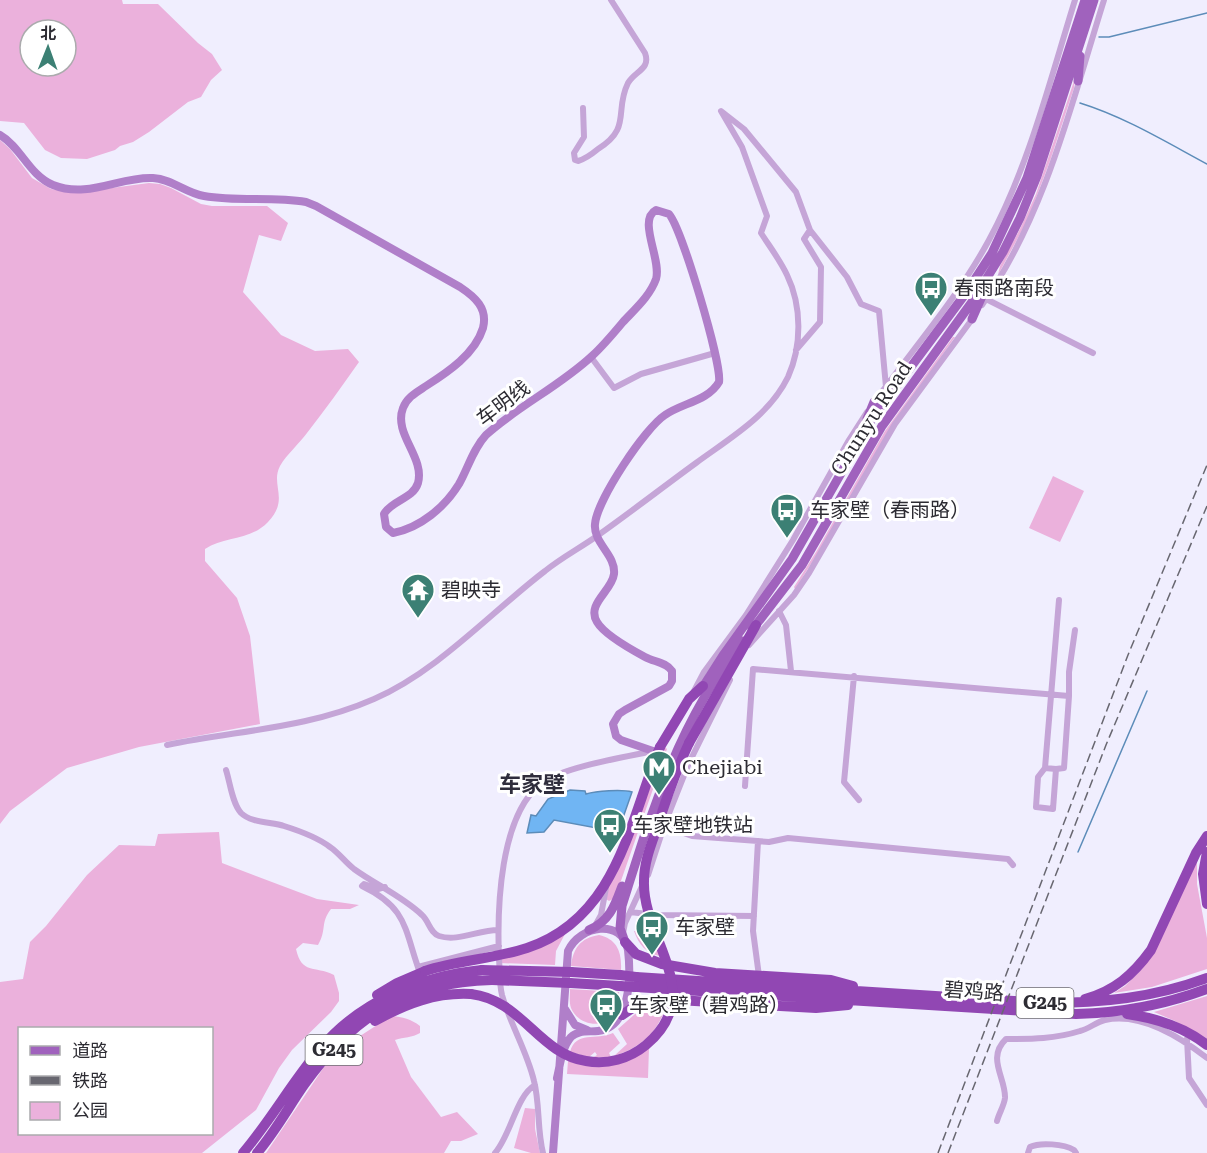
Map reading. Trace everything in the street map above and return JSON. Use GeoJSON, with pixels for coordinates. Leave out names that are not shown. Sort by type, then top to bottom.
{"type":"FeatureCollection","features":[{"type":"Feature","properties":{"kind":"highway"},"geometry":{"type":"LineString","coordinates":[[334,1041],[405,1005],[446,994],[471,993],[491,998],[506,1006],[554,1048],[580,1060],[601,1062],[621,1059],[640,1049],[657,1034],[669,1011],[672,985],[669,965],[645,904],[644,870],[670,786],[689,743],[756,625]]}},
{"type":"Feature","properties":{"kind":"highway"},"geometry":{"type":"LineString","coordinates":[[334,1041],[350,1015],[397,983],[421,971],[528,948],[559,933],[584,914],[603,891],[618,862],[657,749],[689,699],[703,686]]}},
{"type":"Feature","properties":{"kind":"highway"},"geometry":{"type":"LineString","coordinates":[[1069,1003],[1105,993],[1129,977],[1151,950],[1196,853],[1207,836]]}},
{"type":"Feature","properties":{"kind":"highway"},"geometry":{"type":"LineString","coordinates":[[1207,852],[1203,874],[1207,903]]}},
{"type":"Feature","properties":{"kind":"highway"},"geometry":{"type":"LineString","coordinates":[[624,939],[636,954],[662,964],[715,973],[831,980],[879,997]]}},
{"type":"Feature","properties":{"kind":"highway","name":"G245"},"geometry":{"type":"LineString","coordinates":[[243,1153],[297,1079],[368,1008],[398,992],[445,975],[482,970],[570,978],[879,997]]}},
{"type":"Feature","properties":{"kind":"highway","name":"G245"},"geometry":{"type":"LineString","coordinates":[[257,1153],[334,1041],[400,999],[442,984],[570,978]]}},
{"type":"Feature","properties":{"kind":"highway","name":"碧鸡路"},"geometry":{"type":"LineString","coordinates":[[879,997],[1105,1002],[1147,996],[1207,978]]}},
{"type":"Feature","properties":{"kind":"highway","name":"碧鸡路"},"geometry":{"type":"LineString","coordinates":[[879,997],[1030,1013],[1115,1013],[1185,998],[1207,989]]}},
{"type":"Feature","properties":{"kind":"highway"},"geometry":{"type":"LineString","coordinates":[[622,1014],[640,1002],[652,999],[816,1008],[879,997]]}},
{"type":"Feature","properties":{"kind":"highway"},"geometry":{"type":"LineString","coordinates":[[1115,1013],[1166,1023],[1187,1038],[1207,1045]]}},
{"type":"Feature","properties":{"kind":"main road","name":"Chunyu Road"},"geometry":{"type":"LineString","coordinates":[[589,930],[598,927],[607,919],[615,905],[674,739],[703,686],[805,538],[857,445],[896,385],[982,270],[1001,236],[1033,163],[1085,0]]}},
{"type":"Feature","properties":{"kind":"main road","name":"Chunyu Road"},"geometry":{"type":"LineString","coordinates":[[624,939],[620,922],[622,906],[674,756],[690,720],[713,682],[808,557],[882,426],[961,318],[993,269],[1012,235],[1034,184],[1095,0]]}},
{"type":"Feature","properties":{"kind":"main road"},"geometry":{"type":"LineString","coordinates":[[1078,81],[1082,40]]}},
{"type":"Feature","properties":{"kind":"main road","name":"车明线"},"geometry":{"type":"LineString","coordinates":[[0,135],[15,148],[42,179],[67,189],[104,187],[153,178],[166,180],[208,197],[306,202],[450,282],[477,300],[483,310],[484,322],[474,345],[464,357],[412,395],[403,406],[402,428],[417,467],[418,482],[408,496],[392,504],[386,510],[384,523],[393,533],[405,530],[430,516],[458,485],[476,448],[486,435],[591,357],[640,305],[652,288],[657,268],[649,231],[649,219],[652,212],[661,210],[669,214],[676,224],[715,353],[720,377],[716,388],[668,413],[653,426],[606,491],[596,519],[596,536]]}},
{"type":"Feature","properties":{"kind":"main road"},"geometry":{"type":"LineString","coordinates":[[972,320],[993,269]]}},
{"type":"Feature","properties":{"kind":"main road"},"geometry":{"type":"LineString","coordinates":[[857,445],[874,402]]}},
{"type":"Feature","properties":{"kind":"main road"},"geometry":{"type":"LineString","coordinates":[[596,536],[614,569],[613,581],[594,609],[598,624],[606,632],[645,657],[665,664],[672,671],[672,681],[669,686],[619,714],[613,724],[615,736],[621,740],[657,749]]}},
{"type":"Feature","properties":{"kind":"main road"},"geometry":{"type":"LineString","coordinates":[[746,615],[771,589]]}},
{"type":"Feature","properties":{"kind":"main road"},"geometry":{"type":"LineString","coordinates":[[553,1153],[557,1077],[568,951],[576,938],[589,930],[608,930],[624,939],[628,960],[626,1000],[622,1014],[607,1028],[576,1033],[569,1039],[557,1077]]}},
{"type":"Feature","properties":{"kind":"main road"},"geometry":{"type":"LineString","coordinates":[[564,1006],[575,1025],[593,1031]]}},
{"type":"Feature","properties":{"kind":"street"},"geometry":{"type":"LineString","coordinates":[[583,108],[584,137],[574,153],[575,160],[578,161],[610,142],[615,136],[620,124],[628,85],[633,77],[643,70],[646,62],[645,53],[611,0]]}},
{"type":"Feature","properties":{"kind":"street"},"geometry":{"type":"LineString","coordinates":[[689,699],[704,672],[746,615],[794,540],[849,440],[874,402],[949,303],[978,259],[997,224],[1025,157],[1075,0]]}},
{"type":"Feature","properties":{"kind":"street"},"geometry":{"type":"LineString","coordinates":[[624,939],[623,929],[649,872],[696,744],[723,697],[741,655],[794,595],[819,557],[895,424],[986,299],[1032,216],[1048,174],[1104,0]]}},
{"type":"Feature","properties":{"kind":"street"},"geometry":{"type":"LineString","coordinates":[[166,745],[300,724],[343,712],[376,698],[426,668],[546,570],[742,429],[767,408],[788,377],[796,350],[798,315],[792,288],[781,263],[761,233],[767,216],[742,147],[721,111],[744,129],[796,192],[810,230],[847,277],[861,304],[879,311],[886,387]]}},
{"type":"Feature","properties":{"kind":"street"},"geometry":{"type":"LineString","coordinates":[[796,350],[820,322],[821,267],[804,239],[810,230]]}},
{"type":"Feature","properties":{"kind":"street"},"geometry":{"type":"LineString","coordinates":[[986,299],[1093,353]]}},
{"type":"Feature","properties":{"kind":"street"},"geometry":{"type":"LineString","coordinates":[[591,357],[614,388],[641,374],[715,353]]}},
{"type":"Feature","properties":{"kind":"street"},"geometry":{"type":"LineString","coordinates":[[1056,769],[1053,809],[1036,807],[1038,777],[1045,768],[1059,600]]}},
{"type":"Feature","properties":{"kind":"street"},"geometry":{"type":"LineString","coordinates":[[779,611],[786,625],[791,670]]}},
{"type":"Feature","properties":{"kind":"street"},"geometry":{"type":"LineString","coordinates":[[1045,768],[1064,768],[1069,672],[1075,630]]}},
{"type":"Feature","properties":{"kind":"street"},"geometry":{"type":"LineString","coordinates":[[745,786],[753,669],[791,670],[1069,696]]}},
{"type":"Feature","properties":{"kind":"street"},"geometry":{"type":"LineString","coordinates":[[854,676],[844,782],[859,800]]}},
{"type":"Feature","properties":{"kind":"street"},"geometry":{"type":"LineString","coordinates":[[589,930],[601,915],[606,886],[614,860],[657,749]]}},
{"type":"Feature","properties":{"kind":"street"},"geometry":{"type":"LineString","coordinates":[[543,1153],[538,1128],[535,1085],[527,1058],[501,993],[498,930],[507,848],[516,821],[533,794],[544,782],[564,773],[657,749]]}},
{"type":"Feature","properties":{"kind":"street"},"geometry":{"type":"LineString","coordinates":[[226,770],[237,808],[244,815],[314,837],[331,847],[353,868],[385,887],[420,913],[438,935],[464,937],[477,932],[498,930]]}},
{"type":"Feature","properties":{"kind":"street"},"geometry":{"type":"LineString","coordinates":[[664,826],[692,836],[769,842],[788,838],[1008,859],[1013,865]]}},
{"type":"Feature","properties":{"kind":"street"},"geometry":{"type":"LineString","coordinates":[[758,841],[753,931],[759,976]]}},
{"type":"Feature","properties":{"kind":"street"},"geometry":{"type":"LineString","coordinates":[[385,887],[378,888],[364,884],[362,886],[380,895],[398,912],[421,971],[499,946]]}},
{"type":"Feature","properties":{"kind":"street"},"geometry":{"type":"LineString","coordinates":[[630,912],[656,915],[754,916]]}},
{"type":"Feature","properties":{"kind":"street"},"geometry":{"type":"LineString","coordinates":[[997,1121],[1005,1096],[997,1061],[1006,1039],[1062,1037],[1104,1020],[1115,1019],[1151,1026],[1187,1038],[1207,1058]]}},
{"type":"Feature","properties":{"kind":"street"},"geometry":{"type":"LineString","coordinates":[[1187,1038],[1189,1078],[1207,1104]]}},
{"type":"Feature","properties":{"kind":"street"},"geometry":{"type":"LineString","coordinates":[[495,1153],[508,1133],[524,1097],[535,1085]]}},
{"type":"Feature","properties":{"kind":"street"},"geometry":{"type":"LineString","coordinates":[[1028,1153],[1030,1147],[1036,1144],[1068,1147],[1076,1153]]}},
{"type":"Feature","properties":{"kind":"green space"},"geometry":{"type":"Polygon","coordinates":[[[0,0],[122,0],[123,4],[158,4],[212,54],[222,70],[211,80],[201,97],[188,102],[149,132],[115,150],[87,159],[61,158],[45,150],[24,123],[0,121],[0,0]]]}},
{"type":"Feature","properties":{"kind":"green space"},"geometry":{"type":"Polygon","coordinates":[[[1075,78],[1074,88],[1050,161],[1028,219],[998,275],[1000,266],[1036,194],[1075,78]]]}},
{"type":"Feature","properties":{"kind":"green space"},"geometry":{"type":"Polygon","coordinates":[[[0,140],[10,149],[32,178],[51,189],[74,193],[149,183],[171,188],[201,204],[267,206],[288,223],[281,241],[259,235],[243,292],[281,335],[315,351],[348,349],[359,362],[280,466],[277,480],[278,506],[268,522],[253,532],[205,549],[205,561],[237,598],[250,636],[260,724],[139,747],[67,768],[10,811],[0,824],[0,140]]]}},
{"type":"Feature","properties":{"kind":"green space"},"geometry":{"type":"Polygon","coordinates":[[[955,337],[887,433],[825,542],[795,589],[794,587],[885,431],[955,337]]]}},
{"type":"Feature","properties":{"kind":"green space"},"geometry":{"type":"Polygon","coordinates":[[[1053,476],[1084,491],[1060,542],[1029,528],[1053,476]]]}},
{"type":"Feature","properties":{"kind":"green space"},"geometry":{"type":"Polygon","coordinates":[[[665,747],[667,749],[615,898],[609,901],[605,894],[625,855],[665,747]]]}},
{"type":"Feature","properties":{"kind":"green space"},"geometry":{"type":"Polygon","coordinates":[[[219,832],[222,863],[317,899],[359,905],[350,909],[331,909],[318,945],[303,943],[296,949],[305,966],[334,975],[339,1001],[331,1012],[292,1050],[279,1068],[256,1110],[202,1153],[0,1153],[0,982],[23,979],[30,942],[46,926],[87,875],[119,845],[155,846],[158,834],[219,832]]]}},
{"type":"Feature","properties":{"kind":"green space"},"geometry":{"type":"Polygon","coordinates":[[[1197,862],[1197,884],[1207,938],[1207,969],[1152,987],[1114,993],[1125,986],[1142,969],[1197,862]]]}},
{"type":"Feature","properties":{"kind":"green space"},"geometry":{"type":"Polygon","coordinates":[[[644,916],[660,956],[647,950],[634,931],[638,931],[639,921],[644,916]]]}},
{"type":"Feature","properties":{"kind":"green space"},"geometry":{"type":"Polygon","coordinates":[[[565,934],[556,951],[555,965],[499,963],[499,959],[565,934]]]}},
{"type":"Feature","properties":{"kind":"green space"},"geometry":{"type":"Polygon","coordinates":[[[599,935],[610,940],[617,947],[621,957],[621,970],[571,966],[579,945],[592,936],[599,935]]]}},
{"type":"Feature","properties":{"kind":"green space"},"geometry":{"type":"Polygon","coordinates":[[[570,989],[619,992],[617,1011],[607,1021],[593,1024],[586,1022],[580,1019],[571,1008],[570,989]]]}},
{"type":"Feature","properties":{"kind":"green space"},"geometry":{"type":"Polygon","coordinates":[[[1207,996],[1207,1043],[1175,1021],[1154,1012],[1207,996]]]}},
{"type":"Feature","properties":{"kind":"green space"},"geometry":{"type":"Polygon","coordinates":[[[655,1009],[665,1010],[651,1033],[638,1045],[614,1056],[627,1044],[618,1029],[635,1014],[655,1012],[655,1009]]]}},
{"type":"Feature","properties":{"kind":"green space"},"geometry":{"type":"Polygon","coordinates":[[[391,1016],[407,1019],[420,1026],[420,1033],[395,1040],[411,1077],[441,1117],[457,1112],[478,1134],[461,1141],[451,1141],[444,1153],[266,1153],[324,1067],[343,1047],[391,1016]]]}},
{"type":"Feature","properties":{"kind":"green space"},"geometry":{"type":"Polygon","coordinates":[[[613,1033],[620,1043],[609,1053],[611,1057],[594,1057],[597,1055],[595,1052],[589,1057],[570,1052],[573,1045],[582,1038],[613,1033]]]}},
{"type":"Feature","properties":{"kind":"green space"},"geometry":{"type":"Polygon","coordinates":[[[649,1048],[648,1078],[567,1074],[568,1061],[578,1064],[649,1048]]]}},
{"type":"Feature","properties":{"kind":"green space"},"geometry":{"type":"Polygon","coordinates":[[[525,1108],[535,1109],[535,1129],[540,1153],[514,1148],[525,1108]]]}},
{"type":"Feature","properties":{"kind":"water"},"geometry":{"type":"Polygon","coordinates":[[[570,790],[585,791],[586,794],[609,791],[632,792],[618,832],[554,820],[544,832],[527,833],[531,815],[536,816],[548,799],[570,790]]]}},
{"type":"Feature","properties":{"kind":"waterway"},"geometry":{"type":"LineString","coordinates":[[1099,37],[1109,37],[1207,13]]}},
{"type":"Feature","properties":{"kind":"waterway"},"geometry":{"type":"LineString","coordinates":[[1080,103],[1129,123],[1207,164]]}},
{"type":"Feature","properties":{"kind":"waterway"},"geometry":{"type":"LineString","coordinates":[[1078,852],[1147,691]]}},
{"type":"Feature","properties":{"kind":"railway"},"geometry":{"type":"LineString","coordinates":[[938,1153],[1128,655],[1207,465]]}},
{"type":"Feature","properties":{"kind":"railway"},"geometry":{"type":"LineString","coordinates":[[948,1153],[1106,745],[1207,506]]}},
{"type":"Feature","properties":{"kind":"place","name":"春雨路南段"},"geometry":{"type":"Point","coordinates":[931,317]}},
{"type":"Feature","properties":{"kind":"place","name":"车家壁（春雨路）"},"geometry":{"type":"Point","coordinates":[787,539]}},
{"type":"Feature","properties":{"kind":"place","name":"碧映寺"},"geometry":{"type":"Point","coordinates":[418,619]}},
{"type":"Feature","properties":{"kind":"place","name":"Chejiabi"},"geometry":{"type":"Point","coordinates":[659,796]}},
{"type":"Feature","properties":{"kind":"place","name":"车家壁地铁站"},"geometry":{"type":"Point","coordinates":[610,854]}},
{"type":"Feature","properties":{"kind":"place","name":"车家壁"},"geometry":{"type":"Point","coordinates":[652,956]}},
{"type":"Feature","properties":{"kind":"place","name":"车家壁（碧鸡路）"},"geometry":{"type":"Point","coordinates":[606,1034]}},
{"type":"Feature","properties":{"kind":"district","name":"车家壁"},"geometry":{"type":"Point","coordinates":[532,784]}}]}
